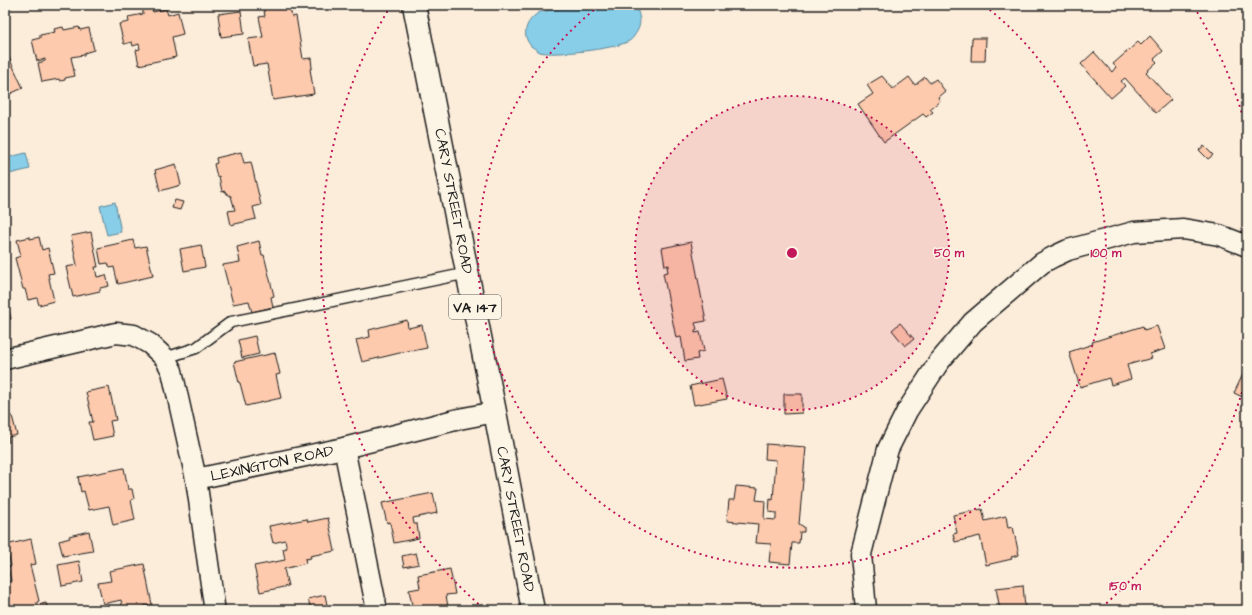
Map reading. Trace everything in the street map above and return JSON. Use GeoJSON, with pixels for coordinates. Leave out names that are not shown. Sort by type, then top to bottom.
{"type":"FeatureCollection","features":[{"type":"Feature","properties":{"kind":"main road","name":"CARY STREET ROAD"},"geometry":{"type":"LineString","coordinates":[[414,5],[496,412],[533,610]]}},
{"type":"Feature","properties":{"kind":"street"},"geometry":{"type":"LineString","coordinates":[[866,610],[861,554],[888,449],[907,411],[939,362],[973,322],[1042,263],[1062,252],[1097,242],[1134,232],[1183,229],[1219,235],[1247,246]]}},
{"type":"Feature","properties":{"kind":"street","name":"LEXINGTON ROAD"},"geometry":{"type":"LineString","coordinates":[[5,359],[116,333],[134,335],[150,344],[165,358],[172,371],[196,479],[344,448],[459,419],[496,412]]}},
{"type":"Feature","properties":{"kind":"street"},"geometry":{"type":"LineString","coordinates":[[344,448],[377,610]]}},
{"type":"Feature","properties":{"kind":"street"},"geometry":{"type":"LineString","coordinates":[[196,479],[213,598],[213,610]]}},
{"type":"Feature","properties":{"kind":"lane"},"geometry":{"type":"LineString","coordinates":[[165,358],[196,348],[231,322],[468,273]]}},
{"type":"Feature","properties":{"kind":"water"},"geometry":{"type":"Polygon","coordinates":[[[579,5],[636,5],[640,21],[639,28],[634,37],[629,41],[610,47],[584,51],[547,53],[540,52],[532,47],[526,38],[526,28],[528,23],[535,15],[540,12],[579,5]]]}},
{"type":"Feature","properties":{"kind":"water"},"geometry":{"type":"Polygon","coordinates":[[[26,153],[30,169],[5,175],[5,158],[26,153]]]}},
{"type":"Feature","properties":{"kind":"water"},"geometry":{"type":"Polygon","coordinates":[[[115,202],[121,232],[107,235],[100,206],[115,202]]]}},
{"type":"Feature","properties":{"kind":"building"},"geometry":{"type":"Polygon","coordinates":[[[263,5],[289,5],[292,17],[296,16],[303,59],[311,58],[312,68],[310,69],[314,94],[273,100],[267,64],[253,66],[248,39],[263,37],[259,17],[265,16],[263,5]]]}},
{"type":"Feature","properties":{"kind":"building"},"geometry":{"type":"Polygon","coordinates":[[[152,8],[153,12],[166,9],[168,15],[178,12],[183,34],[172,37],[176,57],[139,65],[136,50],[140,49],[139,44],[133,46],[132,42],[124,44],[119,24],[129,22],[128,17],[143,14],[143,10],[152,8]]]}},
{"type":"Feature","properties":{"kind":"building"},"geometry":{"type":"Polygon","coordinates":[[[241,11],[244,34],[221,37],[218,14],[241,11]]]}},
{"type":"Feature","properties":{"kind":"building"},"geometry":{"type":"Polygon","coordinates":[[[63,27],[64,30],[79,27],[80,30],[89,28],[94,50],[84,53],[84,55],[71,57],[75,76],[65,78],[65,80],[60,81],[59,79],[42,82],[38,63],[45,61],[45,59],[37,61],[32,40],[40,38],[40,35],[55,32],[54,29],[63,27]]]}},
{"type":"Feature","properties":{"kind":"building"},"geometry":{"type":"Polygon","coordinates":[[[1150,36],[1163,51],[1154,59],[1157,62],[1146,72],[1171,100],[1156,113],[1125,78],[1121,81],[1125,86],[1111,98],[1081,64],[1094,52],[1112,72],[1116,67],[1113,64],[1138,42],[1141,45],[1150,36]]]}},
{"type":"Feature","properties":{"kind":"building"},"geometry":{"type":"Polygon","coordinates":[[[972,38],[986,38],[985,61],[971,61],[972,38]]]}},
{"type":"Feature","properties":{"kind":"building"},"geometry":{"type":"Polygon","coordinates":[[[5,51],[23,88],[5,96],[5,51]]]}},
{"type":"Feature","properties":{"kind":"building"},"geometry":{"type":"Polygon","coordinates":[[[882,76],[893,89],[909,77],[915,85],[925,77],[930,83],[936,79],[945,91],[938,97],[940,101],[930,109],[933,112],[926,117],[923,114],[884,142],[858,104],[873,94],[867,85],[882,76]]]}},
{"type":"Feature","properties":{"kind":"building"},"geometry":{"type":"Polygon","coordinates":[[[1204,146],[1213,155],[1208,159],[1199,150],[1204,146]]]}},
{"type":"Feature","properties":{"kind":"building"},"geometry":{"type":"Polygon","coordinates":[[[241,152],[244,163],[251,162],[261,205],[253,207],[256,219],[231,225],[228,211],[235,210],[231,196],[225,191],[222,192],[219,176],[217,177],[214,164],[217,163],[216,158],[241,152]]]}},
{"type":"Feature","properties":{"kind":"building"},"geometry":{"type":"Polygon","coordinates":[[[176,164],[181,185],[160,191],[155,170],[176,164]]]}},
{"type":"Feature","properties":{"kind":"building"},"geometry":{"type":"Polygon","coordinates":[[[175,200],[183,202],[180,210],[172,208],[175,200]]]}},
{"type":"Feature","properties":{"kind":"building"},"geometry":{"type":"Polygon","coordinates":[[[91,232],[98,267],[95,267],[97,277],[106,275],[109,286],[100,288],[100,291],[73,297],[66,267],[77,265],[71,236],[91,232]]]}},
{"type":"Feature","properties":{"kind":"building"},"geometry":{"type":"Polygon","coordinates":[[[30,237],[30,239],[39,237],[42,250],[48,248],[54,273],[48,274],[54,301],[39,305],[37,298],[28,300],[25,289],[23,289],[15,258],[21,256],[17,240],[30,237]]]}},
{"type":"Feature","properties":{"kind":"building"},"geometry":{"type":"Polygon","coordinates":[[[133,240],[135,248],[146,246],[153,276],[118,284],[114,267],[110,268],[108,263],[101,264],[98,248],[133,240]]]}},
{"type":"Feature","properties":{"kind":"building"},"geometry":{"type":"Polygon","coordinates":[[[259,241],[274,296],[271,297],[273,307],[252,312],[249,301],[233,304],[223,265],[240,262],[237,247],[259,241]]]}},
{"type":"Feature","properties":{"kind":"building"},"geometry":{"type":"Polygon","coordinates":[[[691,242],[706,321],[695,323],[697,329],[695,330],[695,333],[700,332],[704,351],[697,353],[698,359],[685,361],[681,337],[676,338],[663,273],[668,272],[667,267],[669,267],[669,265],[665,266],[662,248],[691,242]]]}},
{"type":"Feature","properties":{"kind":"building"},"geometry":{"type":"Polygon","coordinates":[[[201,245],[205,267],[184,271],[180,249],[201,245]]]}},
{"type":"Feature","properties":{"kind":"building"},"geometry":{"type":"Polygon","coordinates":[[[5,291],[11,319],[5,320],[5,291]]]}},
{"type":"Feature","properties":{"kind":"building"},"geometry":{"type":"Polygon","coordinates":[[[407,320],[408,328],[422,325],[427,348],[412,350],[362,362],[356,340],[370,337],[369,330],[407,320]]]}},
{"type":"Feature","properties":{"kind":"building"},"geometry":{"type":"Polygon","coordinates":[[[900,323],[914,339],[905,346],[892,330],[900,323]]]}},
{"type":"Feature","properties":{"kind":"building"},"geometry":{"type":"Polygon","coordinates":[[[1143,326],[1144,330],[1157,326],[1165,349],[1150,354],[1152,358],[1127,365],[1131,379],[1111,385],[1109,378],[1080,387],[1069,352],[1093,344],[1092,342],[1143,326]]]}},
{"type":"Feature","properties":{"kind":"building"},"geometry":{"type":"Polygon","coordinates":[[[255,336],[259,354],[242,358],[238,340],[255,336]]]}},
{"type":"Feature","properties":{"kind":"building"},"geometry":{"type":"Polygon","coordinates":[[[275,353],[280,374],[276,375],[281,398],[246,406],[234,362],[275,353]]]}},
{"type":"Feature","properties":{"kind":"building"},"geometry":{"type":"Polygon","coordinates":[[[1247,366],[1247,399],[1234,393],[1247,366]]]}},
{"type":"Feature","properties":{"kind":"building"},"geometry":{"type":"Polygon","coordinates":[[[722,379],[727,399],[694,405],[690,386],[722,379]]]}},
{"type":"Feature","properties":{"kind":"building"},"geometry":{"type":"Polygon","coordinates":[[[109,387],[116,420],[110,421],[113,436],[93,440],[89,422],[93,422],[86,392],[109,387]]]}},
{"type":"Feature","properties":{"kind":"building"},"geometry":{"type":"Polygon","coordinates":[[[784,394],[802,394],[802,413],[784,414],[784,394]]]}},
{"type":"Feature","properties":{"kind":"building"},"geometry":{"type":"Polygon","coordinates":[[[12,416],[17,435],[8,437],[9,442],[5,443],[5,417],[12,416]]]}},
{"type":"Feature","properties":{"kind":"building"},"geometry":{"type":"Polygon","coordinates":[[[766,444],[806,447],[799,524],[804,527],[804,532],[800,532],[799,543],[792,543],[790,564],[769,562],[771,544],[756,543],[758,524],[727,521],[729,500],[734,500],[736,486],[758,488],[756,500],[765,501],[764,519],[776,520],[776,513],[769,512],[770,499],[773,500],[776,460],[765,459],[766,444]]]}},
{"type":"Feature","properties":{"kind":"building"},"geometry":{"type":"Polygon","coordinates":[[[124,468],[128,489],[132,489],[134,499],[131,500],[135,520],[113,525],[109,506],[89,510],[84,491],[81,492],[78,477],[124,468]]]}},
{"type":"Feature","properties":{"kind":"building"},"geometry":{"type":"Polygon","coordinates":[[[433,493],[437,513],[413,518],[414,524],[417,524],[419,538],[394,543],[390,522],[387,523],[382,503],[433,493]]]}},
{"type":"Feature","properties":{"kind":"building"},"geometry":{"type":"Polygon","coordinates":[[[982,509],[985,521],[1006,516],[1008,528],[1013,527],[1019,555],[1011,557],[1012,559],[986,565],[980,536],[955,542],[953,534],[957,533],[953,515],[982,509]]]}},
{"type":"Feature","properties":{"kind":"building"},"geometry":{"type":"Polygon","coordinates":[[[328,518],[335,551],[310,556],[311,558],[305,559],[306,563],[284,569],[288,586],[260,592],[254,566],[285,560],[283,549],[287,548],[285,540],[273,543],[269,526],[307,519],[308,522],[328,518]]]}},
{"type":"Feature","properties":{"kind":"building"},"geometry":{"type":"Polygon","coordinates":[[[89,531],[93,551],[63,556],[59,541],[70,538],[69,536],[89,531]]]}},
{"type":"Feature","properties":{"kind":"building"},"geometry":{"type":"Polygon","coordinates":[[[31,539],[36,564],[30,565],[39,601],[37,602],[37,605],[46,603],[48,610],[5,610],[5,582],[11,581],[8,567],[11,566],[6,545],[31,539]]]}},
{"type":"Feature","properties":{"kind":"building"},"geometry":{"type":"Polygon","coordinates":[[[416,553],[419,564],[404,567],[402,556],[416,553]]]}},
{"type":"Feature","properties":{"kind":"building"},"geometry":{"type":"Polygon","coordinates":[[[79,561],[83,582],[62,586],[58,565],[79,561]]]}},
{"type":"Feature","properties":{"kind":"building"},"geometry":{"type":"Polygon","coordinates":[[[144,564],[152,605],[144,606],[145,610],[123,610],[121,600],[103,604],[98,583],[111,581],[109,571],[144,564]]]}},
{"type":"Feature","properties":{"kind":"building"},"geometry":{"type":"Polygon","coordinates":[[[450,569],[455,594],[446,595],[448,607],[432,610],[424,610],[423,608],[413,610],[409,590],[420,588],[418,575],[450,569]]]}},
{"type":"Feature","properties":{"kind":"building"},"geometry":{"type":"Polygon","coordinates":[[[1023,585],[1025,608],[1021,610],[1000,610],[996,588],[1023,585]]]}},
{"type":"Feature","properties":{"kind":"building"},"geometry":{"type":"Polygon","coordinates":[[[325,595],[328,610],[306,610],[311,609],[308,599],[325,595]]]}}]}
